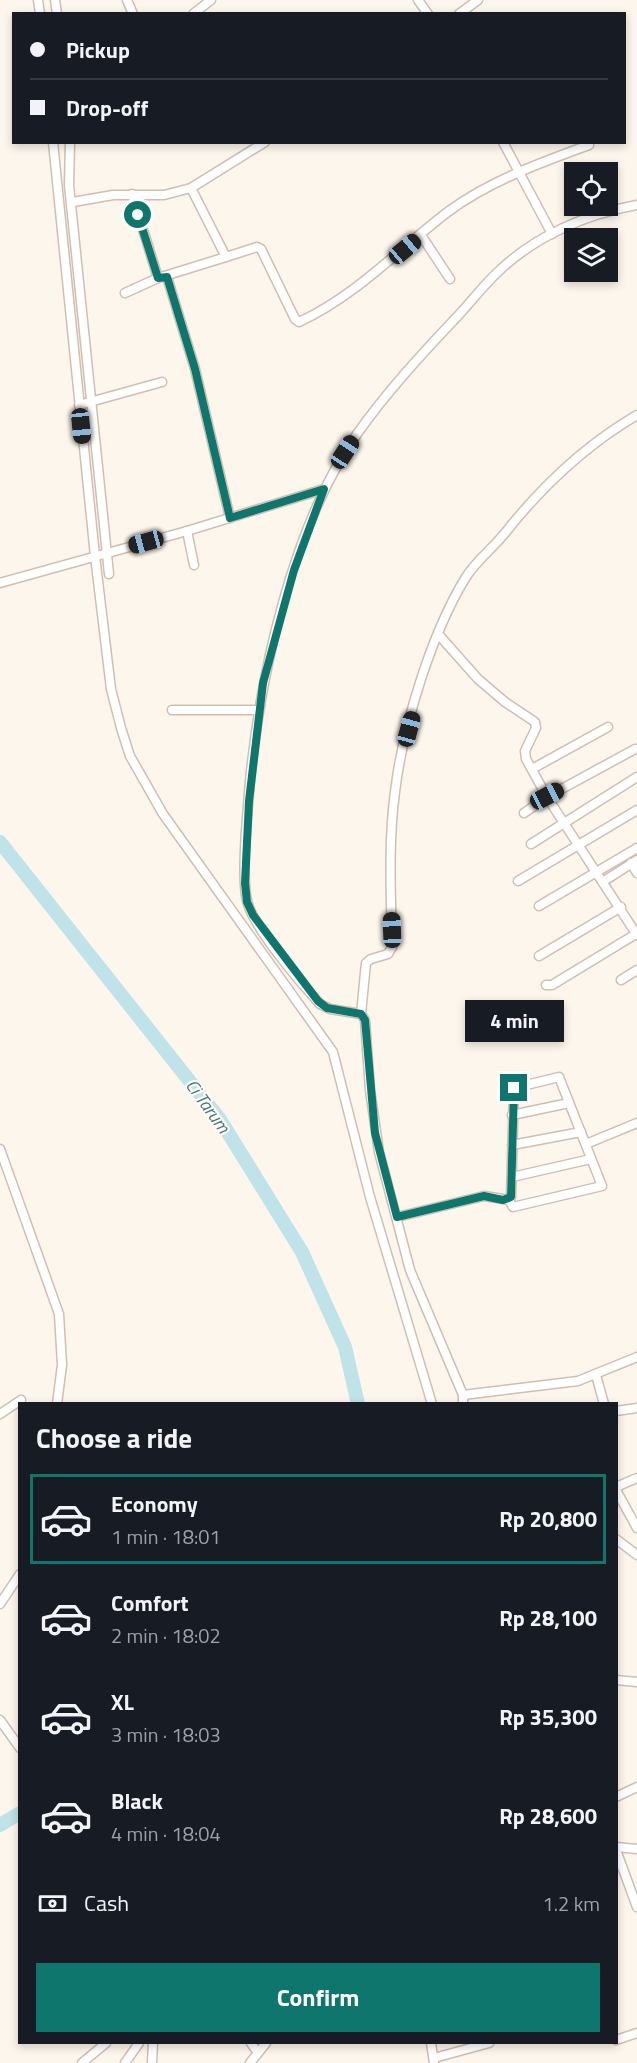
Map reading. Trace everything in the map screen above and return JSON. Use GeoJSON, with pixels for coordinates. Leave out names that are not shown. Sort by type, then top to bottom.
{"type":"FeatureCollection","features":[{"type":"Feature","properties":{"kind":"street"},"geometry":{"type":"LineString","coordinates":[[196,12],[211,0]]}},
{"type":"Feature","properties":{"kind":"street"},"geometry":{"type":"LineString","coordinates":[[462,12],[478,0]]}},
{"type":"Feature","properties":{"kind":"street"},"geometry":{"type":"LineString","coordinates":[[53,144],[95,556],[111,689],[130,756],[163,814],[333,1052],[370,1197],[431,1402]]}},
{"type":"Feature","properties":{"kind":"street"},"geometry":{"type":"LineString","coordinates":[[70,144],[69,186],[109,574]]}},
{"type":"Feature","properties":{"kind":"street"},"geometry":{"type":"LineString","coordinates":[[72,202],[132,194],[164,195],[191,188],[262,144]]}},
{"type":"Feature","properties":{"kind":"street"},"geometry":{"type":"LineString","coordinates":[[504,144],[552,234]]}},
{"type":"Feature","properties":{"kind":"street"},"geometry":{"type":"LineString","coordinates":[[124,293],[162,277],[261,248],[298,322],[330,305],[470,197],[519,173],[589,145]]}},
{"type":"Feature","properties":{"kind":"street"},"geometry":{"type":"LineString","coordinates":[[191,188],[226,257]]}},
{"type":"Feature","properties":{"kind":"street"},"geometry":{"type":"LineString","coordinates":[[132,194],[195,369],[230,518]]}},
{"type":"Feature","properties":{"kind":"street"},"geometry":{"type":"LineString","coordinates":[[361,1014],[330,1009],[320,1004],[257,921],[247,902],[249,801],[258,710],[294,570],[324,489],[357,434],[399,379],[499,271],[530,245],[552,234],[586,219],[637,206]]}},
{"type":"Feature","properties":{"kind":"street"},"geometry":{"type":"LineString","coordinates":[[421,236],[450,279]]}},
{"type":"Feature","properties":{"kind":"street"},"geometry":{"type":"LineString","coordinates":[[79,405],[162,382]]}},
{"type":"Feature","properties":{"kind":"street"},"geometry":{"type":"LineString","coordinates":[[637,415],[580,454],[542,488],[467,575],[438,634],[419,690],[394,794],[392,950],[366,963],[361,1014],[367,1029],[375,1133],[410,1270],[463,1400],[578,1381],[637,1357]]}},
{"type":"Feature","properties":{"kind":"street"},"geometry":{"type":"LineString","coordinates":[[0,583],[187,531],[324,489]]}},
{"type":"Feature","properties":{"kind":"street"},"geometry":{"type":"LineString","coordinates":[[187,531],[194,565]]}},
{"type":"Feature","properties":{"kind":"street"},"geometry":{"type":"LineString","coordinates":[[438,634],[478,680],[535,722],[536,728],[525,751],[532,769],[578,846],[597,871],[637,934],[552,985],[546,985]]}},
{"type":"Feature","properties":{"kind":"street"},"geometry":{"type":"LineString","coordinates":[[172,710],[258,710]]}},
{"type":"Feature","properties":{"kind":"street"},"geometry":{"type":"LineString","coordinates":[[532,769],[608,727]]}},
{"type":"Feature","properties":{"kind":"street"},"geometry":{"type":"LineString","coordinates":[[525,813],[547,796],[635,749]]}},
{"type":"Feature","properties":{"kind":"street"},"geometry":{"type":"LineString","coordinates":[[531,844],[637,777]]}},
{"type":"Feature","properties":{"kind":"street"},"geometry":{"type":"LineString","coordinates":[[519,881],[637,810]]}},
{"type":"Feature","properties":{"kind":"street"},"geometry":{"type":"LineString","coordinates":[[539,906],[637,848]]}},
{"type":"Feature","properties":{"kind":"street"},"geometry":{"type":"LineString","coordinates":[[604,882],[634,861],[637,873]]}},
{"type":"Feature","properties":{"kind":"street"},"geometry":{"type":"LineString","coordinates":[[539,956],[621,908]]}},
{"type":"Feature","properties":{"kind":"street"},"geometry":{"type":"LineString","coordinates":[[621,980],[637,970]]}},
{"type":"Feature","properties":{"kind":"street"},"geometry":{"type":"LineString","coordinates":[[559,1077],[602,1186],[513,1207],[509,1200],[512,1177],[514,1088],[559,1077]]}},
{"type":"Feature","properties":{"kind":"street"},"geometry":{"type":"LineString","coordinates":[[512,1115],[569,1103]]}},
{"type":"Feature","properties":{"kind":"street"},"geometry":{"type":"LineString","coordinates":[[586,1144],[637,1123]]}},
{"type":"Feature","properties":{"kind":"street"},"geometry":{"type":"LineString","coordinates":[[512,1144],[581,1132]]}},
{"type":"Feature","properties":{"kind":"street"},"geometry":{"type":"LineString","coordinates":[[0,1149],[59,1314],[62,1365],[57,1402]]}},
{"type":"Feature","properties":{"kind":"street"},"geometry":{"type":"LineString","coordinates":[[512,1177],[591,1159]]}},
{"type":"Feature","properties":{"kind":"street"},"geometry":{"type":"LineString","coordinates":[[397,1217],[484,1196],[509,1200]]}},
{"type":"Feature","properties":{"kind":"street"},"geometry":{"type":"LineString","coordinates":[[596,1375],[603,1402]]}},
{"type":"Feature","properties":{"kind":"street"},"geometry":{"type":"LineString","coordinates":[[0,1414],[21,1400]]}},
{"type":"Feature","properties":{"kind":"street"},"geometry":{"type":"LineString","coordinates":[[618,1412],[637,1408]]}},
{"type":"Feature","properties":{"kind":"street"},"geometry":{"type":"LineString","coordinates":[[618,1488],[637,1478]]}},
{"type":"Feature","properties":{"kind":"street"},"geometry":{"type":"LineString","coordinates":[[618,1493],[637,1528]]}},
{"type":"Feature","properties":{"kind":"street"},"geometry":{"type":"LineString","coordinates":[[618,1541],[637,1555]]}},
{"type":"Feature","properties":{"kind":"street"},"geometry":{"type":"LineString","coordinates":[[0,1604],[18,1577]]}},
{"type":"Feature","properties":{"kind":"street"},"geometry":{"type":"LineString","coordinates":[[618,1680],[637,1682]]}},
{"type":"Feature","properties":{"kind":"street"},"geometry":{"type":"LineString","coordinates":[[0,1720],[18,1745]]}},
{"type":"Feature","properties":{"kind":"street"},"geometry":{"type":"LineString","coordinates":[[618,1796],[637,1787]]}},
{"type":"Feature","properties":{"kind":"street"},"geometry":{"type":"LineString","coordinates":[[618,1848],[637,1849]]}},
{"type":"Feature","properties":{"kind":"street"},"geometry":{"type":"LineString","coordinates":[[618,1854],[637,1906]]}},
{"type":"Feature","properties":{"kind":"street"},"geometry":{"type":"LineString","coordinates":[[618,2039],[637,2033]]}},
{"type":"Feature","properties":{"kind":"street"},"geometry":{"type":"LineString","coordinates":[[82,2063],[105,2044]]}},
{"type":"Feature","properties":{"kind":"street"},"geometry":{"type":"LineString","coordinates":[[125,2063],[138,2044]]}},
{"type":"Feature","properties":{"kind":"street"},"geometry":{"type":"LineString","coordinates":[[153,2044],[153,2063]]}},
{"type":"Feature","properties":{"kind":"street"},"geometry":{"type":"LineString","coordinates":[[252,2044],[258,2053]]}},
{"type":"Feature","properties":{"kind":"street"},"geometry":{"type":"LineString","coordinates":[[250,2063],[265,2044]]}},
{"type":"Feature","properties":{"kind":"street"},"geometry":{"type":"LineString","coordinates":[[430,2044],[434,2060],[486,2044]]}},
{"type":"Feature","properties":{"kind":"waterway","name":"Ci Tarum"},"geometry":{"type":"LineString","coordinates":[[0,842],[219,1118],[302,1252],[345,1347],[358,1402]]}},
{"type":"Feature","properties":{"kind":"waterway","name":"Ci Tarum"},"geometry":{"type":"LineString","coordinates":[[0,1825],[18,1814]]}},
{"type":"Feature","properties":{"kind":"route"},"geometry":{"type":"LineString","coordinates":[[138,215],[158,278],[167,277],[195,369],[230,518],[324,489],[314,510],[294,570],[263,683],[255,731],[249,801],[246,894],[247,902],[257,921],[318,1001],[327,1008],[361,1014],[365,1020],[375,1133],[397,1217],[484,1196],[509,1200],[511,1197],[514,1088]]}}]}
